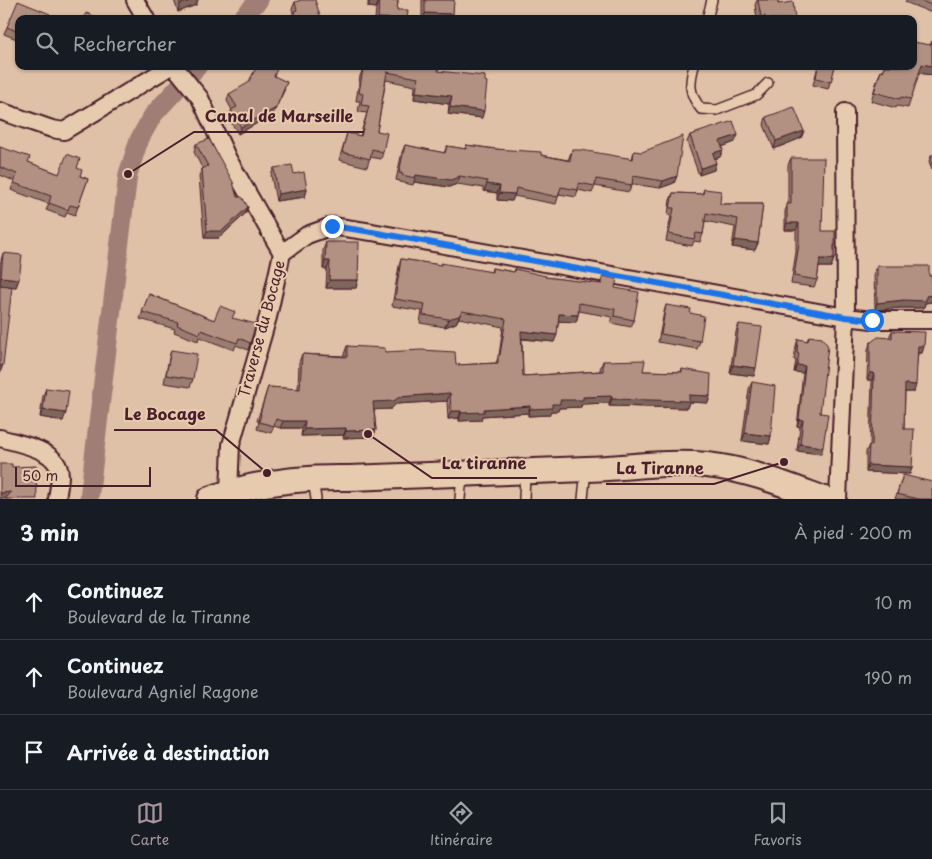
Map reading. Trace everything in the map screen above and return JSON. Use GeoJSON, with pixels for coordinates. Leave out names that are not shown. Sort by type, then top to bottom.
{"type":"FeatureCollection","features":[{"type":"Feature","properties":{"kind":"main road"},"geometry":{"type":"LineString","coordinates":[[272,499],[315,489],[350,478],[612,468],[710,480],[789,495],[824,499]]}},
{"type":"Feature","properties":{"kind":"main road"},"geometry":{"type":"LineString","coordinates":[[224,496],[315,489]]}},
{"type":"Feature","properties":{"kind":"street"},"geometry":{"type":"LineString","coordinates":[[135,0],[144,15]]}},
{"type":"Feature","properties":{"kind":"street"},"geometry":{"type":"LineString","coordinates":[[0,111],[64,132],[172,70]]}},
{"type":"Feature","properties":{"kind":"street","name":"Traverse du Bocage"},"geometry":{"type":"LineString","coordinates":[[177,70],[200,98],[228,159],[282,253],[268,317],[231,445],[224,496]]}},
{"type":"Feature","properties":{"kind":"street"},"geometry":{"type":"LineString","coordinates":[[838,499],[846,317],[845,112]]}},
{"type":"Feature","properties":{"kind":"street"},"geometry":{"type":"LineString","coordinates":[[282,253],[307,235],[332,226],[846,317],[872,320],[932,320]]}},
{"type":"Feature","properties":{"kind":"street"},"geometry":{"type":"LineString","coordinates":[[0,438],[47,452],[55,461],[60,474],[57,499]]}},
{"type":"Feature","properties":{"kind":"lane"},"geometry":{"type":"LineString","coordinates":[[708,15],[712,0]]}},
{"type":"Feature","properties":{"kind":"lane"},"geometry":{"type":"LineString","coordinates":[[693,70],[690,81],[693,98],[701,109],[717,110],[756,95],[768,83]]}},
{"type":"Feature","properties":{"kind":"lane"},"geometry":{"type":"LineString","coordinates":[[583,499],[586,469]]}},
{"type":"Feature","properties":{"kind":"lane"},"geometry":{"type":"LineString","coordinates":[[524,499],[525,471]]}},
{"type":"Feature","properties":{"kind":"lane"},"geometry":{"type":"LineString","coordinates":[[460,499],[462,473]]}},
{"type":"Feature","properties":{"kind":"building"},"geometry":{"type":"Polygon","coordinates":[[[179,0],[193,0],[180,4],[179,0]]]}},
{"type":"Feature","properties":{"kind":"building"},"geometry":{"type":"Polygon","coordinates":[[[315,0],[320,15],[296,15],[294,11],[297,10],[295,2],[315,0]]]}},
{"type":"Feature","properties":{"kind":"building"},"geometry":{"type":"Polygon","coordinates":[[[379,0],[398,0],[397,10],[408,10],[407,15],[378,15],[379,0]]]}},
{"type":"Feature","properties":{"kind":"building"},"geometry":{"type":"Polygon","coordinates":[[[425,0],[454,0],[453,14],[425,13],[425,0]]]}},
{"type":"Feature","properties":{"kind":"building"},"geometry":{"type":"Polygon","coordinates":[[[758,0],[778,0],[778,4],[793,2],[795,15],[761,15],[758,0]]]}},
{"type":"Feature","properties":{"kind":"building"},"geometry":{"type":"Polygon","coordinates":[[[918,0],[932,0],[932,5],[918,0]]]}},
{"type":"Feature","properties":{"kind":"building"},"geometry":{"type":"Polygon","coordinates":[[[18,1],[50,14],[15,15],[15,30],[7,27],[18,1]]]}},
{"type":"Feature","properties":{"kind":"building"},"geometry":{"type":"Polygon","coordinates":[[[932,41],[932,66],[922,64],[911,99],[901,97],[900,99],[874,92],[881,71],[917,70],[917,43],[931,45],[932,41]]]}},
{"type":"Feature","properties":{"kind":"building"},"geometry":{"type":"Polygon","coordinates":[[[255,70],[277,70],[274,76],[287,82],[276,108],[241,127],[231,110],[237,107],[229,94],[248,83],[255,70]]]}},
{"type":"Feature","properties":{"kind":"building"},"geometry":{"type":"Polygon","coordinates":[[[363,70],[438,70],[485,76],[485,81],[487,82],[484,111],[450,107],[452,96],[416,92],[418,78],[387,72],[377,131],[387,133],[383,152],[372,149],[370,159],[342,152],[347,133],[361,136],[369,106],[361,105],[363,94],[359,93],[363,70]]]}},
{"type":"Feature","properties":{"kind":"building"},"geometry":{"type":"Polygon","coordinates":[[[817,70],[834,70],[831,82],[816,78],[817,70]]]}},
{"type":"Feature","properties":{"kind":"building"},"geometry":{"type":"Polygon","coordinates":[[[794,107],[804,131],[776,141],[766,117],[794,107]]]}},
{"type":"Feature","properties":{"kind":"building"},"geometry":{"type":"Polygon","coordinates":[[[733,121],[738,135],[720,141],[723,150],[713,153],[716,163],[701,168],[690,135],[733,121]]]}},
{"type":"Feature","properties":{"kind":"building"},"geometry":{"type":"Polygon","coordinates":[[[683,136],[677,176],[663,181],[633,176],[632,185],[596,179],[595,186],[579,183],[578,190],[561,187],[558,197],[516,188],[515,194],[499,193],[500,186],[487,184],[487,181],[460,176],[451,180],[416,175],[415,178],[399,173],[405,145],[445,153],[447,146],[466,149],[466,145],[541,152],[541,155],[570,161],[572,150],[633,159],[634,151],[642,152],[683,136]]]}},
{"type":"Feature","properties":{"kind":"building"},"geometry":{"type":"Polygon","coordinates":[[[209,139],[233,182],[237,197],[242,197],[248,207],[222,231],[207,231],[202,169],[208,166],[196,144],[209,139]]]}},
{"type":"Feature","properties":{"kind":"building"},"geometry":{"type":"Polygon","coordinates":[[[0,147],[30,157],[28,162],[59,174],[67,154],[80,159],[77,168],[82,170],[80,176],[88,179],[78,207],[70,205],[68,210],[49,203],[51,196],[14,183],[17,174],[0,167],[0,147]]]}},
{"type":"Feature","properties":{"kind":"building"},"geometry":{"type":"Polygon","coordinates":[[[791,158],[824,158],[822,231],[835,231],[835,245],[834,259],[820,259],[817,280],[794,276],[799,244],[799,223],[787,223],[787,204],[791,204],[791,158]]]}},
{"type":"Feature","properties":{"kind":"building"},"geometry":{"type":"Polygon","coordinates":[[[292,165],[294,174],[304,172],[307,189],[278,194],[274,168],[292,165]]]}},
{"type":"Feature","properties":{"kind":"building"},"geometry":{"type":"Polygon","coordinates":[[[704,189],[721,191],[720,204],[763,204],[758,243],[735,240],[738,219],[706,213],[703,234],[696,233],[694,239],[669,234],[674,208],[670,208],[673,193],[703,194],[704,189]]]}},
{"type":"Feature","properties":{"kind":"building"},"geometry":{"type":"Polygon","coordinates":[[[326,242],[359,242],[358,280],[329,280],[330,261],[325,261],[326,242]]]}},
{"type":"Feature","properties":{"kind":"building"},"geometry":{"type":"Polygon","coordinates":[[[3,253],[22,255],[19,279],[1,277],[3,253]]]}},
{"type":"Feature","properties":{"kind":"building"},"geometry":{"type":"Polygon","coordinates":[[[401,259],[441,265],[441,263],[492,272],[492,268],[514,272],[515,269],[545,277],[602,284],[603,276],[617,279],[615,288],[639,292],[634,320],[614,316],[615,309],[579,303],[578,315],[559,314],[557,335],[521,331],[523,376],[603,371],[603,361],[645,360],[643,371],[682,372],[682,369],[711,374],[710,396],[689,395],[689,401],[612,399],[612,396],[583,397],[583,400],[560,400],[560,404],[552,404],[552,408],[530,409],[530,406],[484,409],[484,412],[461,413],[461,411],[451,411],[450,393],[399,397],[394,401],[373,402],[376,430],[346,431],[346,428],[304,429],[305,421],[283,421],[276,419],[274,426],[259,422],[268,387],[300,389],[302,354],[347,357],[347,346],[385,348],[385,352],[421,350],[455,352],[456,365],[498,363],[506,319],[462,311],[459,316],[448,319],[423,315],[425,304],[395,299],[401,259]]]}},
{"type":"Feature","properties":{"kind":"building"},"geometry":{"type":"Polygon","coordinates":[[[877,266],[929,266],[929,276],[932,276],[932,295],[926,296],[926,301],[904,300],[877,303],[877,266]]]}},
{"type":"Feature","properties":{"kind":"building"},"geometry":{"type":"Polygon","coordinates":[[[0,285],[12,287],[3,365],[0,366],[0,285]]]}},
{"type":"Feature","properties":{"kind":"building"},"geometry":{"type":"Polygon","coordinates":[[[149,294],[214,320],[220,306],[235,312],[232,318],[256,324],[250,343],[239,338],[237,343],[201,330],[200,334],[177,325],[178,322],[142,312],[149,294]]]}},
{"type":"Feature","properties":{"kind":"building"},"geometry":{"type":"Polygon","coordinates":[[[666,305],[691,309],[690,313],[704,316],[700,341],[661,334],[666,305]]]}},
{"type":"Feature","properties":{"kind":"building"},"geometry":{"type":"Polygon","coordinates":[[[739,324],[762,327],[756,368],[733,365],[739,324]]]}},
{"type":"Feature","properties":{"kind":"building"},"geometry":{"type":"Polygon","coordinates":[[[892,331],[925,332],[924,346],[918,346],[916,385],[905,384],[904,429],[914,429],[912,467],[868,465],[869,445],[872,446],[874,373],[870,373],[870,343],[878,337],[892,338],[892,331]]]}},
{"type":"Feature","properties":{"kind":"building"},"geometry":{"type":"Polygon","coordinates":[[[809,336],[822,338],[828,346],[820,413],[828,414],[823,447],[800,444],[803,420],[799,419],[805,366],[797,365],[799,353],[797,353],[798,339],[808,341],[809,336]]]}},
{"type":"Feature","properties":{"kind":"building"},"geometry":{"type":"Polygon","coordinates":[[[171,350],[197,354],[193,379],[166,375],[171,350]]]}},
{"type":"Feature","properties":{"kind":"building"},"geometry":{"type":"Polygon","coordinates":[[[752,382],[775,386],[771,436],[745,433],[752,382]]]}},
{"type":"Feature","properties":{"kind":"building"},"geometry":{"type":"Polygon","coordinates":[[[46,388],[69,391],[66,413],[43,410],[46,388]]]}},
{"type":"Feature","properties":{"kind":"building"},"geometry":{"type":"Polygon","coordinates":[[[0,464],[12,464],[12,467],[36,466],[37,499],[5,499],[12,492],[0,493],[0,464]]]}},
{"type":"Feature","properties":{"kind":"building"},"geometry":{"type":"Polygon","coordinates":[[[903,475],[932,482],[932,499],[919,499],[897,494],[903,475]]]}},
{"type":"Feature","properties":{"kind":"waterway"},"geometry":{"type":"LineString","coordinates":[[245,15],[259,0]]}},
{"type":"Feature","properties":{"kind":"waterway"},"geometry":{"type":"LineString","coordinates":[[89,499],[128,174],[139,140],[153,115],[194,70]]}},
{"type":"Feature","properties":{"kind":"place","name":"Canal de Marseille"},"geometry":{"type":"Point","coordinates":[128,174]}},
{"type":"Feature","properties":{"kind":"place","name":"La tiranne"},"geometry":{"type":"Point","coordinates":[368,434]}},
{"type":"Feature","properties":{"kind":"place","name":"La Tiranne"},"geometry":{"type":"Point","coordinates":[784,462]}},
{"type":"Feature","properties":{"kind":"place","name":"Le Bocage"},"geometry":{"type":"Point","coordinates":[267,473]}},
{"type":"Feature","properties":{"kind":"route"},"geometry":{"type":"LineString","coordinates":[[332,226],[846,317],[872,320]]}}]}
